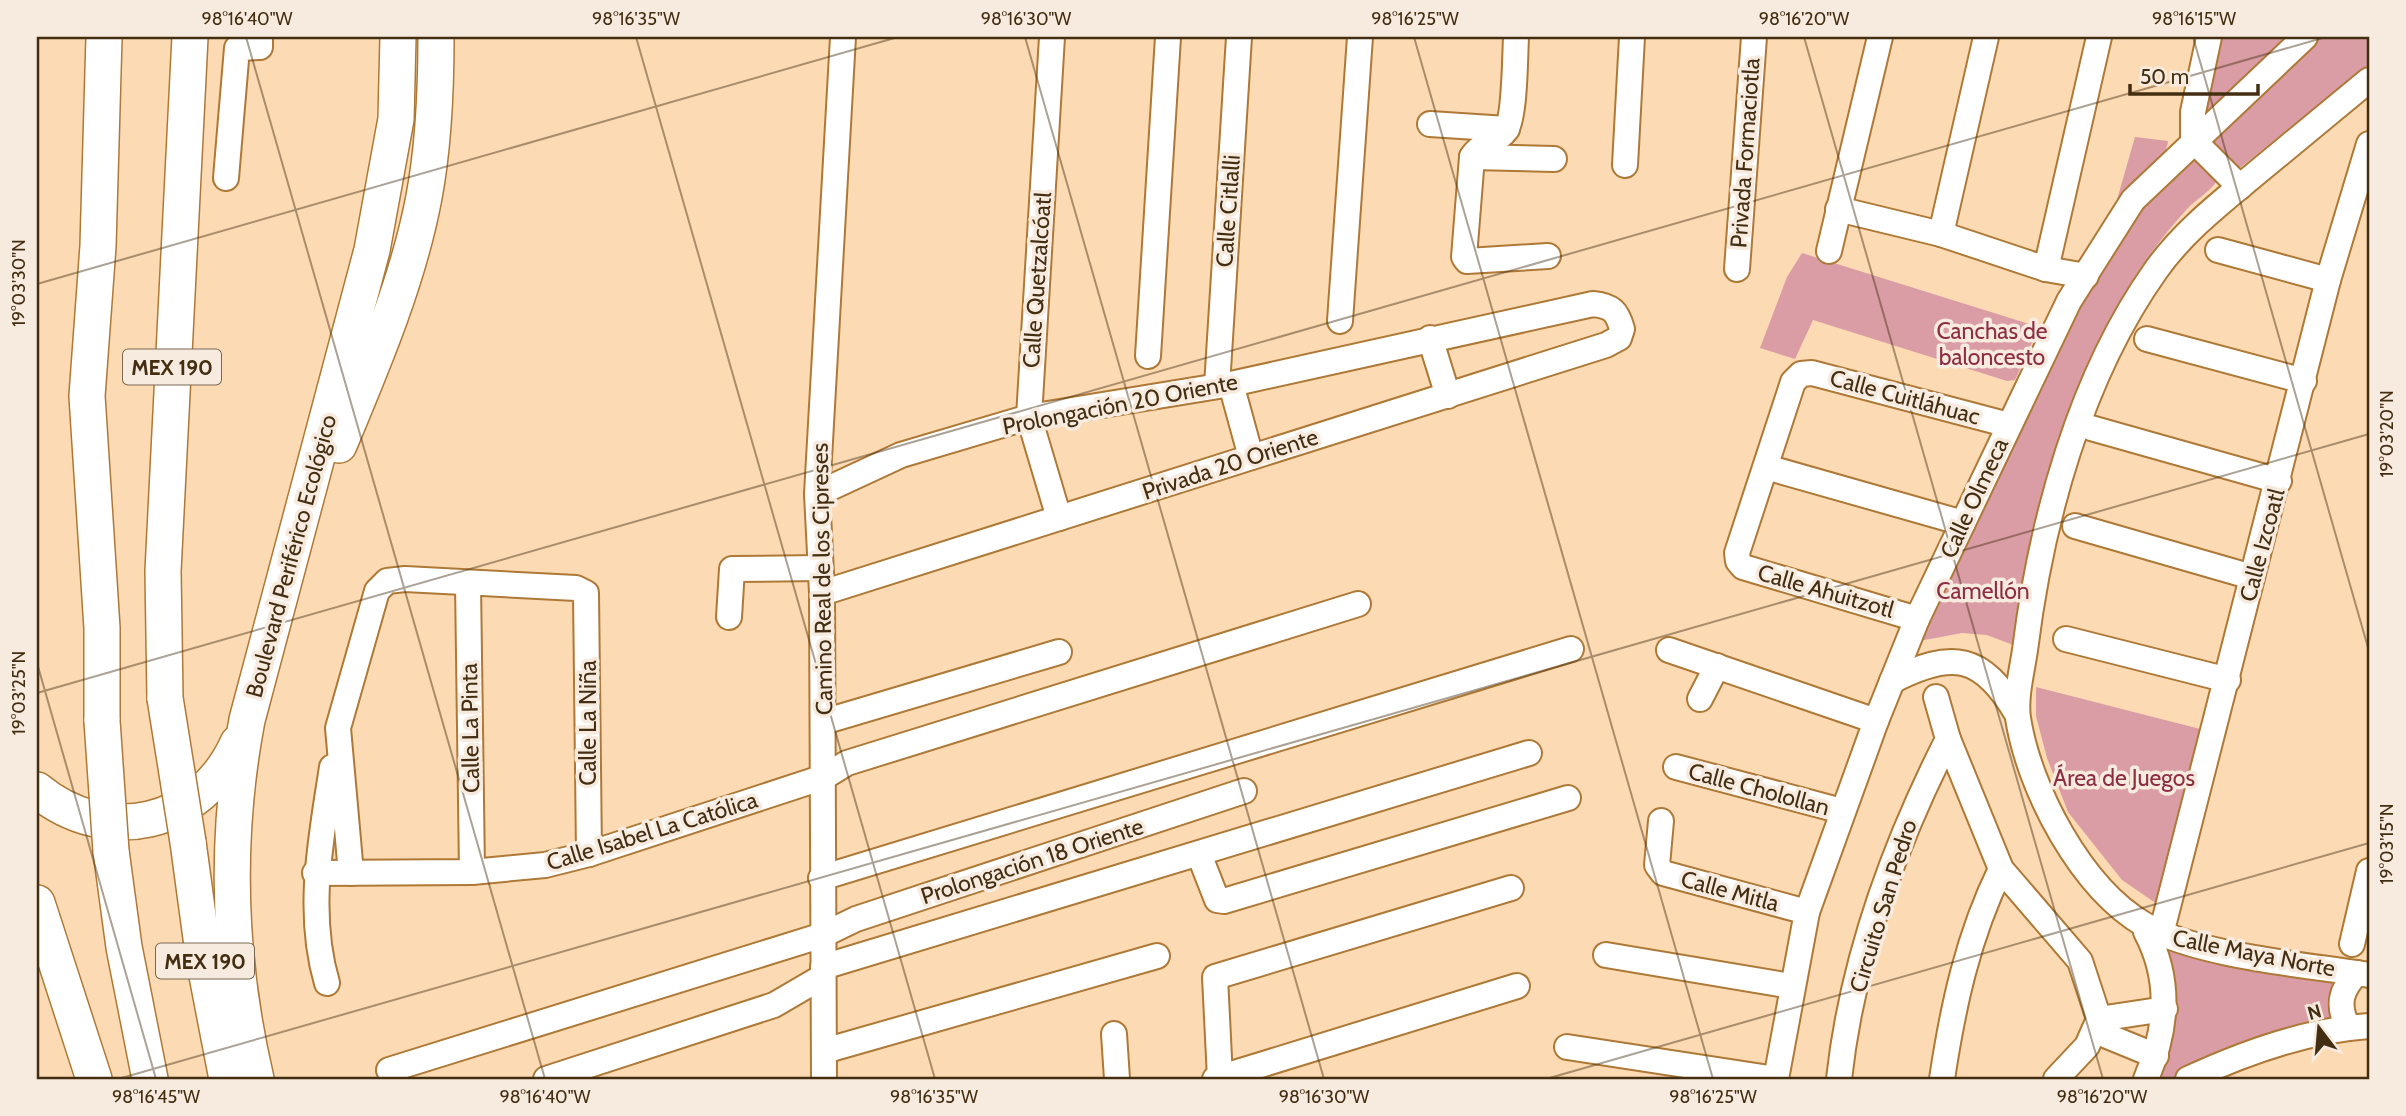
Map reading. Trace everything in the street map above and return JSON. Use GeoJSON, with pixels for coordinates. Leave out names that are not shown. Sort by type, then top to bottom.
{"type":"FeatureCollection","features":[{"type":"Feature","properties":{"kind":"highway","name":"MEX 190"},"geometry":{"type":"LineString","coordinates":[[104,37],[98,246],[87,396],[102,628],[102,721],[111,851],[124,947],[150,1079]]}},
{"type":"Feature","properties":{"kind":"highway","name":"MEX 190"},"geometry":{"type":"LineString","coordinates":[[190,37],[163,571],[165,698],[204,960],[228,1079]]}},
{"type":"Feature","properties":{"kind":"highway","name":"Boulevard Periférico Ecológico"},"geometry":{"type":"LineString","coordinates":[[256,1079],[237,979],[230,898],[234,802],[247,720],[373,250],[396,119],[398,37]]}},
{"type":"Feature","properties":{"kind":"highway"},"geometry":{"type":"LineString","coordinates":[[304,506],[333,459],[353,412],[416,233],[433,129],[436,37]]}},
{"type":"Feature","properties":{"kind":"highway"},"geometry":{"type":"LineString","coordinates":[[37,790],[64,811],[97,821],[132,823],[156,817],[186,804],[216,777],[235,750],[247,720]]}},
{"type":"Feature","properties":{"kind":"highway"},"geometry":{"type":"LineString","coordinates":[[37,903],[94,1079]]}},
{"type":"Feature","properties":{"kind":"street"},"geometry":{"type":"LineString","coordinates":[[226,178],[237,48],[260,47],[260,37]]}},
{"type":"Feature","properties":{"kind":"street","name":"Camino Real de los Cipreses"},"geometry":{"type":"LineString","coordinates":[[824,1079],[821,878],[824,776],[822,593],[817,494],[843,37]]}},
{"type":"Feature","properties":{"kind":"street","name":"Calle Quetzalcóatl"},"geometry":{"type":"LineString","coordinates":[[1052,37],[1029,417],[1059,518]]}},
{"type":"Feature","properties":{"kind":"street"},"geometry":{"type":"LineString","coordinates":[[1148,356],[1168,37]]}},
{"type":"Feature","properties":{"kind":"street","name":"Calle Citlalli"},"geometry":{"type":"LineString","coordinates":[[1239,37],[1224,385],[1251,457]]}},
{"type":"Feature","properties":{"kind":"street"},"geometry":{"type":"LineString","coordinates":[[1340,321],[1360,37]]}},
{"type":"Feature","properties":{"kind":"street"},"geometry":{"type":"LineString","coordinates":[[1507,129],[1516,37]]}},
{"type":"Feature","properties":{"kind":"street"},"geometry":{"type":"LineString","coordinates":[[1625,165],[1632,37]]}},
{"type":"Feature","properties":{"kind":"street","name":"Privada Formaciotla"},"geometry":{"type":"LineString","coordinates":[[1737,269],[1754,37]]}},
{"type":"Feature","properties":{"kind":"street"},"geometry":{"type":"LineString","coordinates":[[1829,251],[1880,37]]}},
{"type":"Feature","properties":{"kind":"street"},"geometry":{"type":"LineString","coordinates":[[1941,234],[1986,37]]}},
{"type":"Feature","properties":{"kind":"street"},"geometry":{"type":"LineString","coordinates":[[2046,269],[2099,37]]}},
{"type":"Feature","properties":{"kind":"street"},"geometry":{"type":"LineString","coordinates":[[2208,37],[2193,112],[2193,140],[2240,187]]}},
{"type":"Feature","properties":{"kind":"street","name":"Calle Olmeca"},"geometry":{"type":"LineString","coordinates":[[1776,1079],[1791,986],[1807,912],[1876,721],[1917,619],[2069,301],[2133,200],[2193,140],[2305,37]]}},
{"type":"Feature","properties":{"kind":"street"},"geometry":{"type":"LineString","coordinates":[[2146,1079],[2162,1036],[2165,1009],[2152,935],[2109,895],[2084,867],[2057,826],[2027,757],[2017,715],[2027,632],[2050,519],[2078,424],[2100,366],[2157,269],[2191,229],[2369,80]]}},
{"type":"Feature","properties":{"kind":"street"},"geometry":{"type":"LineString","coordinates":[[1430,124],[1507,129]]}},
{"type":"Feature","properties":{"kind":"street"},"geometry":{"type":"LineString","coordinates":[[1507,129],[1476,149],[1472,157],[1464,257],[1467,261],[1548,256]]}},
{"type":"Feature","properties":{"kind":"street","name":"Calle Izcoatl"},"geometry":{"type":"LineString","coordinates":[[2152,935],[2228,680],[2328,280],[2369,144]]}},
{"type":"Feature","properties":{"kind":"street"},"geometry":{"type":"LineString","coordinates":[[1472,157],[1554,159]]}},
{"type":"Feature","properties":{"kind":"street"},"geometry":{"type":"LineString","coordinates":[[1838,209],[1941,234],[2046,269],[2086,276]]}},
{"type":"Feature","properties":{"kind":"street"},"geometry":{"type":"LineString","coordinates":[[2218,250],[2328,280]]}},
{"type":"Feature","properties":{"kind":"street","name":"Prolongación 20 Oriente"},"geometry":{"type":"LineString","coordinates":[[817,494],[901,455],[1029,417],[1224,385],[1593,304],[1608,306],[1616,312],[1620,321]]}},
{"type":"Feature","properties":{"kind":"street","name":"Privada 20 Oriente"},"geometry":{"type":"LineString","coordinates":[[822,593],[1606,345],[1619,338],[1622,329],[1620,321]]}},
{"type":"Feature","properties":{"kind":"street"},"geometry":{"type":"LineString","coordinates":[[1430,338],[1448,396]]}},
{"type":"Feature","properties":{"kind":"street"},"geometry":{"type":"LineString","coordinates":[[2147,339],[2304,381]]}},
{"type":"Feature","properties":{"kind":"street","name":"Calle Cuitláhuac"},"geometry":{"type":"LineString","coordinates":[[1766,467],[1793,382],[1801,374],[1812,373],[2009,425]]}},
{"type":"Feature","properties":{"kind":"street"},"geometry":{"type":"LineString","coordinates":[[2091,428],[2279,481]]}},
{"type":"Feature","properties":{"kind":"street"},"geometry":{"type":"LineString","coordinates":[[1766,467],[1963,523]]}},
{"type":"Feature","properties":{"kind":"street","name":"Calle Ahuitzotl"},"geometry":{"type":"LineString","coordinates":[[1766,467],[1737,553],[1738,561],[1743,567],[1917,619]]}},
{"type":"Feature","properties":{"kind":"street"},"geometry":{"type":"LineString","coordinates":[[2075,526],[2252,577]]}},
{"type":"Feature","properties":{"kind":"street"},"geometry":{"type":"LineString","coordinates":[[729,617],[732,569],[820,568]]}},
{"type":"Feature","properties":{"kind":"street"},"geometry":{"type":"LineString","coordinates":[[327,983],[318,954],[315,873],[338,728],[377,591],[387,581],[468,583]]}},
{"type":"Feature","properties":{"kind":"street","name":"Calle La Niña"},"geometry":{"type":"LineString","coordinates":[[468,583],[576,587],[586,593],[589,854]]}},
{"type":"Feature","properties":{"kind":"street","name":"Calle La Pinta"},"geometry":{"type":"LineString","coordinates":[[468,583],[472,872]]}},
{"type":"Feature","properties":{"kind":"street","name":"Calle Isabel La Católica"},"geometry":{"type":"LineString","coordinates":[[315,873],[472,872],[545,865],[589,854],[824,776],[860,759],[1357,604]]}},
{"type":"Feature","properties":{"kind":"street"},"geometry":{"type":"LineString","coordinates":[[2066,639],[2228,680]]}},
{"type":"Feature","properties":{"kind":"street"},"geometry":{"type":"LineString","coordinates":[[821,878],[1570,649]]}},
{"type":"Feature","properties":{"kind":"street"},"geometry":{"type":"LineString","coordinates":[[1669,650],[1876,721]]}},
{"type":"Feature","properties":{"kind":"street"},"geometry":{"type":"LineString","coordinates":[[823,722],[1059,652]]}},
{"type":"Feature","properties":{"kind":"street"},"geometry":{"type":"LineString","coordinates":[[1892,681],[1936,662],[1965,663],[1992,678],[2017,715]]}},
{"type":"Feature","properties":{"kind":"street"},"geometry":{"type":"LineString","coordinates":[[1700,699],[1717,666]]}},
{"type":"Feature","properties":{"kind":"street"},"geometry":{"type":"LineString","coordinates":[[1936,696],[1948,739],[2001,869],[2080,961],[2097,1025],[2087,1046],[2056,1079]]}},
{"type":"Feature","properties":{"kind":"street"},"geometry":{"type":"LineString","coordinates":[[338,728],[351,873]]}},
{"type":"Feature","properties":{"kind":"street","name":"Circuito San Pedro"},"geometry":{"type":"LineString","coordinates":[[1839,1079],[1862,959],[1907,821],[1948,739]]}},
{"type":"Feature","properties":{"kind":"street"},"geometry":{"type":"LineString","coordinates":[[546,1079],[774,1005],[823,972],[1529,753]]}},
{"type":"Feature","properties":{"kind":"street","name":"Calle Cholollan"},"geometry":{"type":"LineString","coordinates":[[1676,767],[1843,811]]}},
{"type":"Feature","properties":{"kind":"street","name":"Prolongación 18 Oriente"},"geometry":{"type":"LineString","coordinates":[[389,1070],[823,935],[856,919],[1244,791]]}},
{"type":"Feature","properties":{"kind":"street"},"geometry":{"type":"LineString","coordinates":[[1199,854],[1217,900],[1224,901],[1568,798]]}},
{"type":"Feature","properties":{"kind":"street","name":"Calle Mitla"},"geometry":{"type":"LineString","coordinates":[[1661,821],[1657,865],[1662,873],[1807,912]]}},
{"type":"Feature","properties":{"kind":"street"},"geometry":{"type":"LineString","coordinates":[[1942,1079],[1961,974],[1978,921],[2001,869]]}},
{"type":"Feature","properties":{"kind":"street"},"geometry":{"type":"LineString","coordinates":[[2352,944],[2369,871]]}},
{"type":"Feature","properties":{"kind":"street"},"geometry":{"type":"LineString","coordinates":[[1511,888],[1215,977],[1217,1079],[1517,986]]}},
{"type":"Feature","properties":{"kind":"street","name":"Calle Maya Norte"},"geometry":{"type":"LineString","coordinates":[[2152,935],[2252,956],[2363,974]]}},
{"type":"Feature","properties":{"kind":"street"},"geometry":{"type":"LineString","coordinates":[[824,1051],[1157,956]]}},
{"type":"Feature","properties":{"kind":"street"},"geometry":{"type":"LineString","coordinates":[[1606,956],[1791,986]]}},
{"type":"Feature","properties":{"kind":"street"},"geometry":{"type":"LineString","coordinates":[[2188,1079],[2238,1068],[2359,1026],[2341,1004],[2348,982],[2363,974]]}},
{"type":"Feature","properties":{"kind":"street"},"geometry":{"type":"LineString","coordinates":[[774,1005],[823,1017]]}},
{"type":"Feature","properties":{"kind":"street"},"geometry":{"type":"LineString","coordinates":[[2097,1025],[2165,1009]]}},
{"type":"Feature","properties":{"kind":"street"},"geometry":{"type":"LineString","coordinates":[[2097,1025],[2156,1056]]}},
{"type":"Feature","properties":{"kind":"street"},"geometry":{"type":"LineString","coordinates":[[1114,1034],[1117,1079]]}},
{"type":"Feature","properties":{"kind":"street"},"geometry":{"type":"LineString","coordinates":[[1567,1046],[1776,1079]]}},
{"type":"Feature","properties":{"kind":"green space"},"geometry":{"type":"Polygon","coordinates":[[[2223,37],[2289,37],[2205,112],[2223,37]]]}},
{"type":"Feature","properties":{"kind":"green space"},"geometry":{"type":"Polygon","coordinates":[[[2317,37],[2369,37],[2369,64],[2241,167],[2232,171],[2206,146],[2284,65],[2317,37]]]}},
{"type":"Feature","properties":{"kind":"green space"},"geometry":{"type":"Polygon","coordinates":[[[2135,137],[2168,141],[2154,168],[2114,210],[2135,137]]]}},
{"type":"Feature","properties":{"kind":"green space","name":"Camellón"},"geometry":{"type":"Polygon","coordinates":[[[2192,149],[2220,175],[2205,194],[2178,219],[2152,252],[2128,288],[2082,381],[2055,468],[2016,646],[1987,635],[1962,633],[1919,641],[2052,350],[2142,194],[2192,149]]]}},
{"type":"Feature","properties":{"kind":"green space","name":"Canchas de baloncesto"},"geometry":{"type":"Polygon","coordinates":[[[1802,253],[2039,327],[2015,380],[2007,381],[1813,320],[1795,359],[1760,348],[1787,277],[1802,253]]]}},
{"type":"Feature","properties":{"kind":"green space","name":"Área de Juegos"},"geometry":{"type":"Polygon","coordinates":[[[2036,687],[2204,730],[2157,904],[2122,880],[2068,812],[2047,758],[2036,716],[2036,687]]]}},
{"type":"Feature","properties":{"kind":"green space"},"geometry":{"type":"Polygon","coordinates":[[[2164,945],[2339,981],[2337,1019],[2176,1079],[2156,1079],[2170,1042],[2175,1013],[2173,984],[2164,945]]]}}]}
